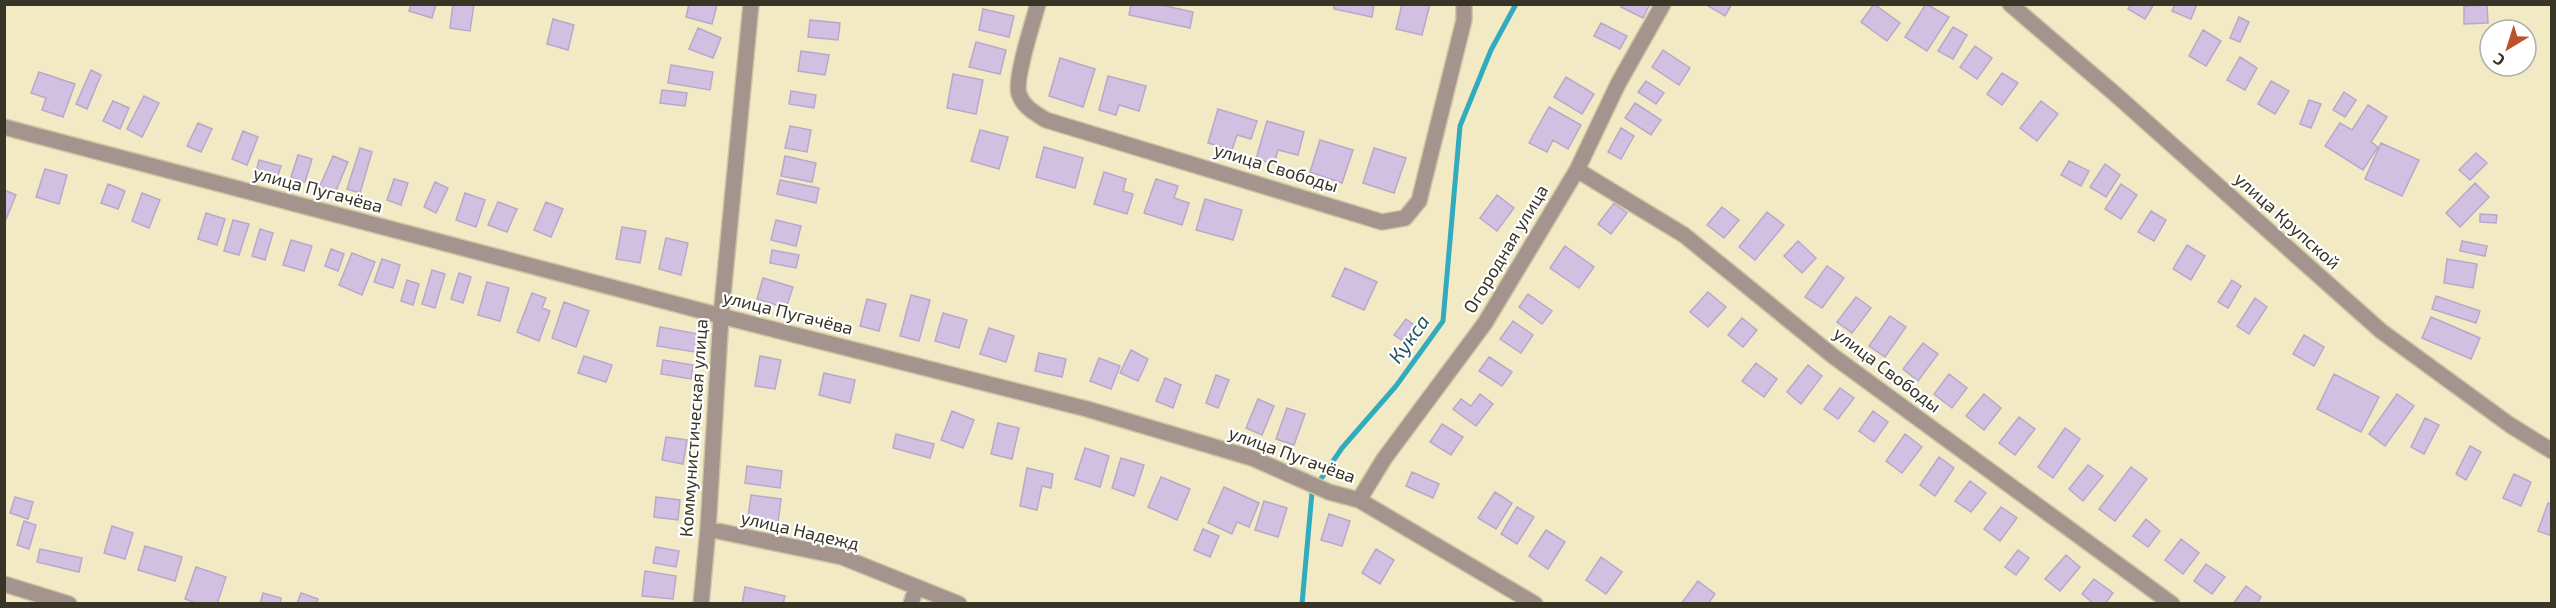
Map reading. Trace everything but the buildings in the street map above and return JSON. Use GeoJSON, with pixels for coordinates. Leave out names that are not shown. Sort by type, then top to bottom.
{"type":"FeatureCollection","features":[{"type":"Feature","properties":{"kind":"street","name":"Коммунистическая улица"},"geometry":{"type":"LineString","coordinates":[[701,603],[708,530],[721,316],[751,4]]}},
{"type":"Feature","properties":{"kind":"street","name":"улица Свободы"},"geometry":{"type":"LineString","coordinates":[[1038,4],[1020,74],[1018,93],[1028,110],[1046,120],[1382,222],[1405,218],[1419,201],[1464,20],[1464,4]]}},
{"type":"Feature","properties":{"kind":"street","name":"Огородная улица"},"geometry":{"type":"LineString","coordinates":[[1359,500],[1384,459],[1485,323],[1577,170],[1618,84],[1663,4]]}},
{"type":"Feature","properties":{"kind":"street","name":"улица Крупской"},"geometry":{"type":"LineString","coordinates":[[2010,4],[2115,94],[2381,331],[2510,425],[2552,451]]}},
{"type":"Feature","properties":{"kind":"street","name":"улица Пугачёва"},"geometry":{"type":"LineString","coordinates":[[4,127],[721,316],[1087,409],[1252,458],[1329,492],[1359,500],[1535,603]]}},
{"type":"Feature","properties":{"kind":"street","name":"улица Свободы"},"geometry":{"type":"LineString","coordinates":[[1577,170],[1684,235],[1833,356],[2172,603]]}},
{"type":"Feature","properties":{"kind":"street","name":"улица Надежд"},"geometry":{"type":"LineString","coordinates":[[708,530],[842,557],[959,603]]}},
{"type":"Feature","properties":{"kind":"street"},"geometry":{"type":"LineString","coordinates":[[4,584],[69,603]]}},
{"type":"Feature","properties":{"kind":"street"},"geometry":{"type":"LineString","coordinates":[[911,603],[916,587]]}},
{"type":"Feature","properties":{"kind":"waterway","name":"Кукса"},"geometry":{"type":"LineString","coordinates":[[1302,604],[1312,492],[1342,448],[1396,386],[1443,321],[1460,126],[1491,50],[1516,4]]}}]}
